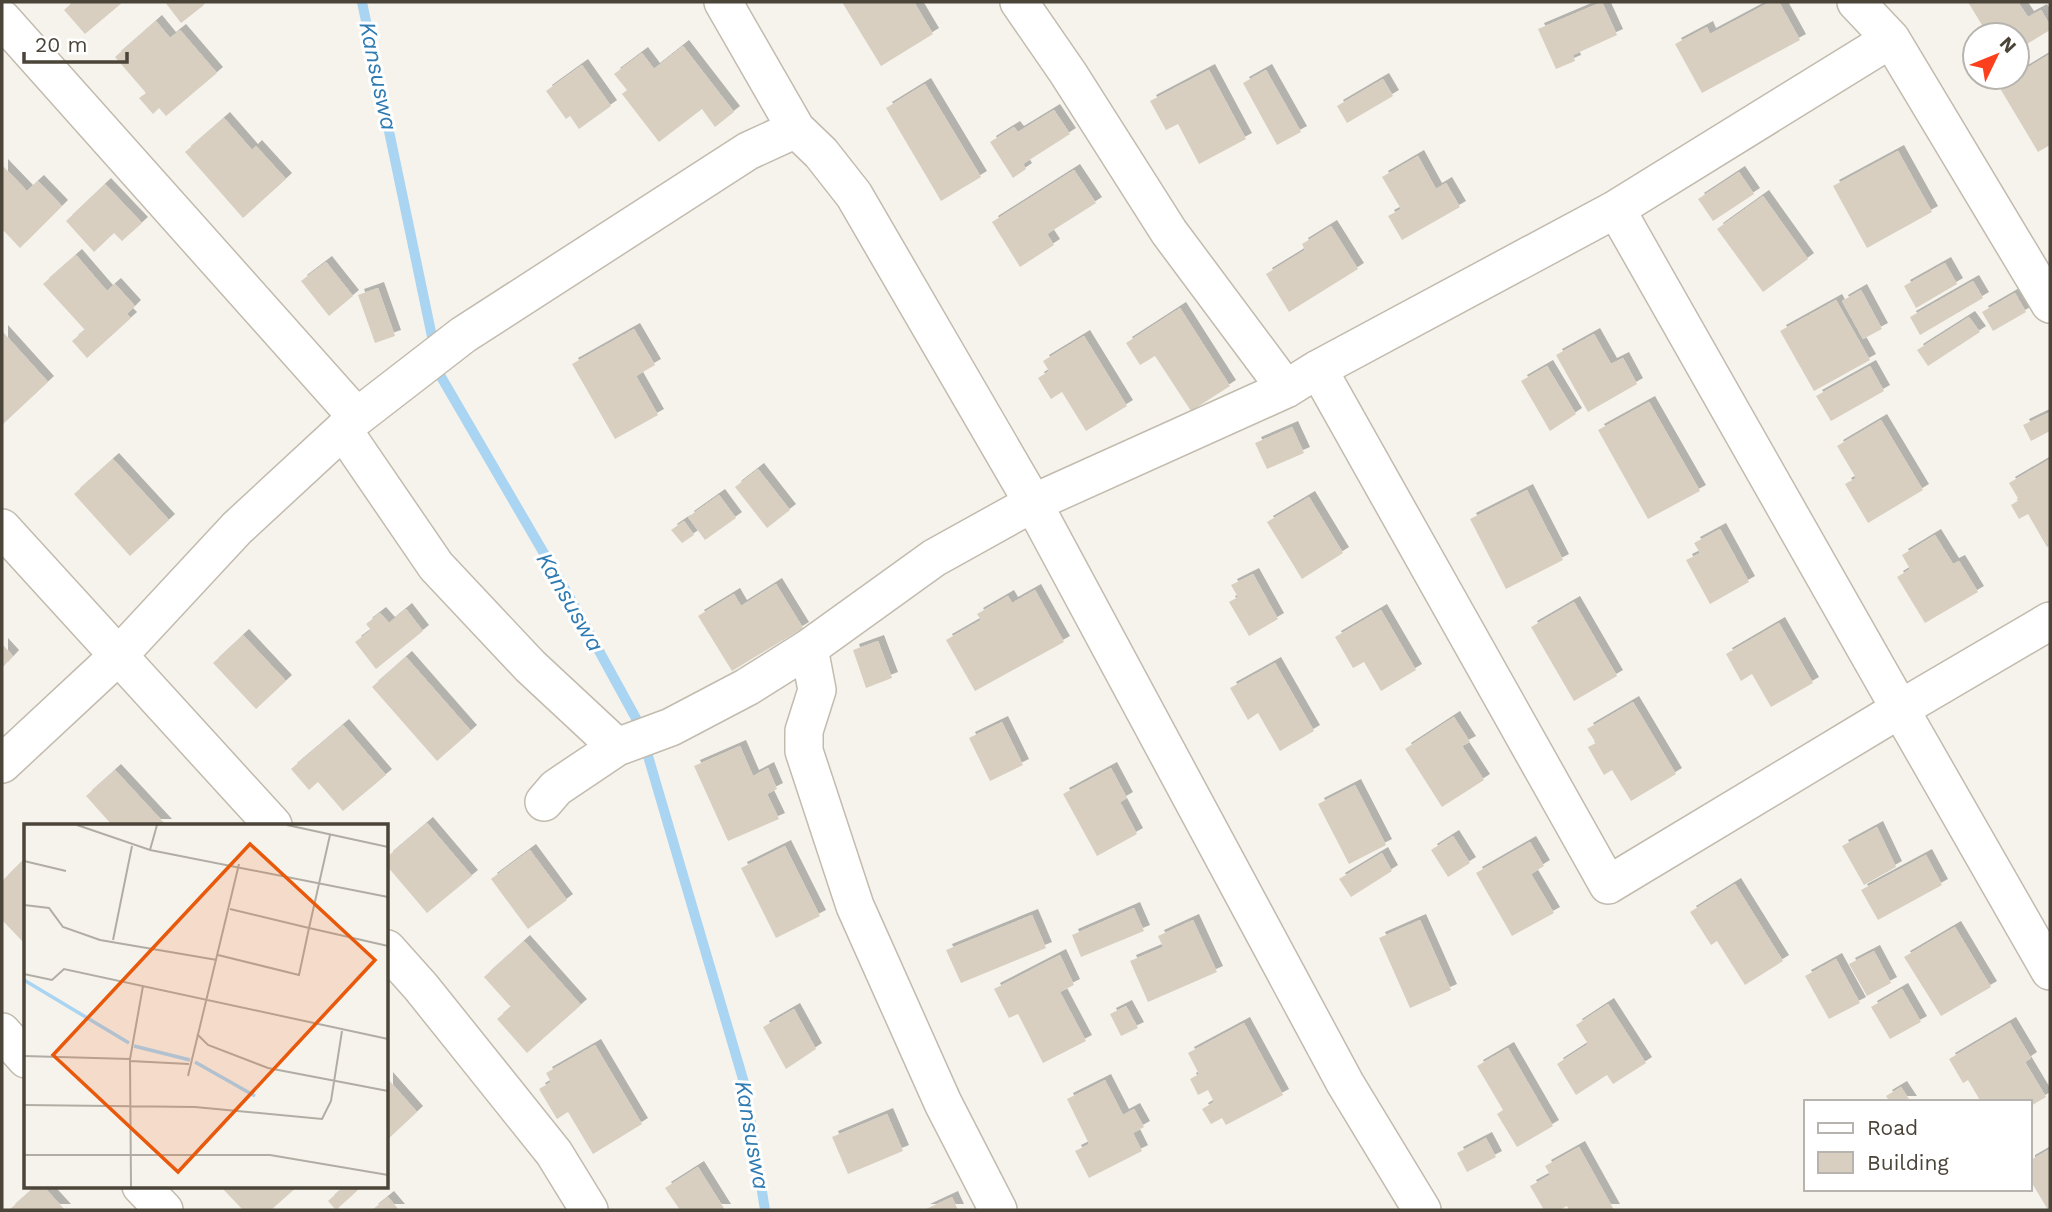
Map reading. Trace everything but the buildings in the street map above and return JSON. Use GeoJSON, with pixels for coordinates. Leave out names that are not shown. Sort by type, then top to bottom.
{"type":"FeatureCollection","features":[{"type":"Feature","properties":{"kind":"street"},"geometry":{"type":"LineString","coordinates":[[723,2],[796,130],[821,153],[854,195],[1032,502],[1345,1083],[1422,1210]]}},
{"type":"Feature","properties":{"kind":"street"},"geometry":{"type":"LineString","coordinates":[[1019,2],[1170,232],[1286,388]]}},
{"type":"Feature","properties":{"kind":"street"},"geometry":{"type":"LineString","coordinates":[[1856,2],[1891,39],[2050,304]]}},
{"type":"Feature","properties":{"kind":"street"},"geometry":{"type":"LineString","coordinates":[[2,19],[350,424],[436,565],[530,666],[623,744]]}},
{"type":"Feature","properties":{"kind":"street"},"geometry":{"type":"LineString","coordinates":[[544,802],[556,788],[623,744],[671,727],[747,687],[808,648],[934,558],[1032,502],[1286,388],[1616,209],[1891,39]]}},
{"type":"Feature","properties":{"kind":"street"},"geometry":{"type":"LineString","coordinates":[[2,764],[118,656],[237,528],[350,424],[463,335],[748,151],[796,130]]}},
{"type":"Feature","properties":{"kind":"street"},"geometry":{"type":"LineString","coordinates":[[1616,209],[2050,971]]}},
{"type":"Feature","properties":{"kind":"street"},"geometry":{"type":"LineString","coordinates":[[1318,369],[1608,885],[2050,621]]}},
{"type":"Feature","properties":{"kind":"street"},"geometry":{"type":"LineString","coordinates":[[2,528],[272,824]]}},
{"type":"Feature","properties":{"kind":"street"},"geometry":{"type":"LineString","coordinates":[[808,648],[817,690],[804,731],[804,751],[855,906],[943,1103],[998,1210]]}},
{"type":"Feature","properties":{"kind":"street"},"geometry":{"type":"LineString","coordinates":[[388,950],[421,986],[554,1153],[589,1210]]}},
{"type":"Feature","properties":{"kind":"street"},"geometry":{"type":"LineString","coordinates":[[2,1031],[24,1057]]}},
{"type":"Feature","properties":{"kind":"street"},"geometry":{"type":"LineString","coordinates":[[143,1188],[164,1210]]}},
{"type":"Feature","properties":{"kind":"waterway","name":"Kansuswa"},"geometry":{"type":"LineString","coordinates":[[362,2],[440,375],[570,598],[638,722],[745,1086],[765,1210]]}}]}
